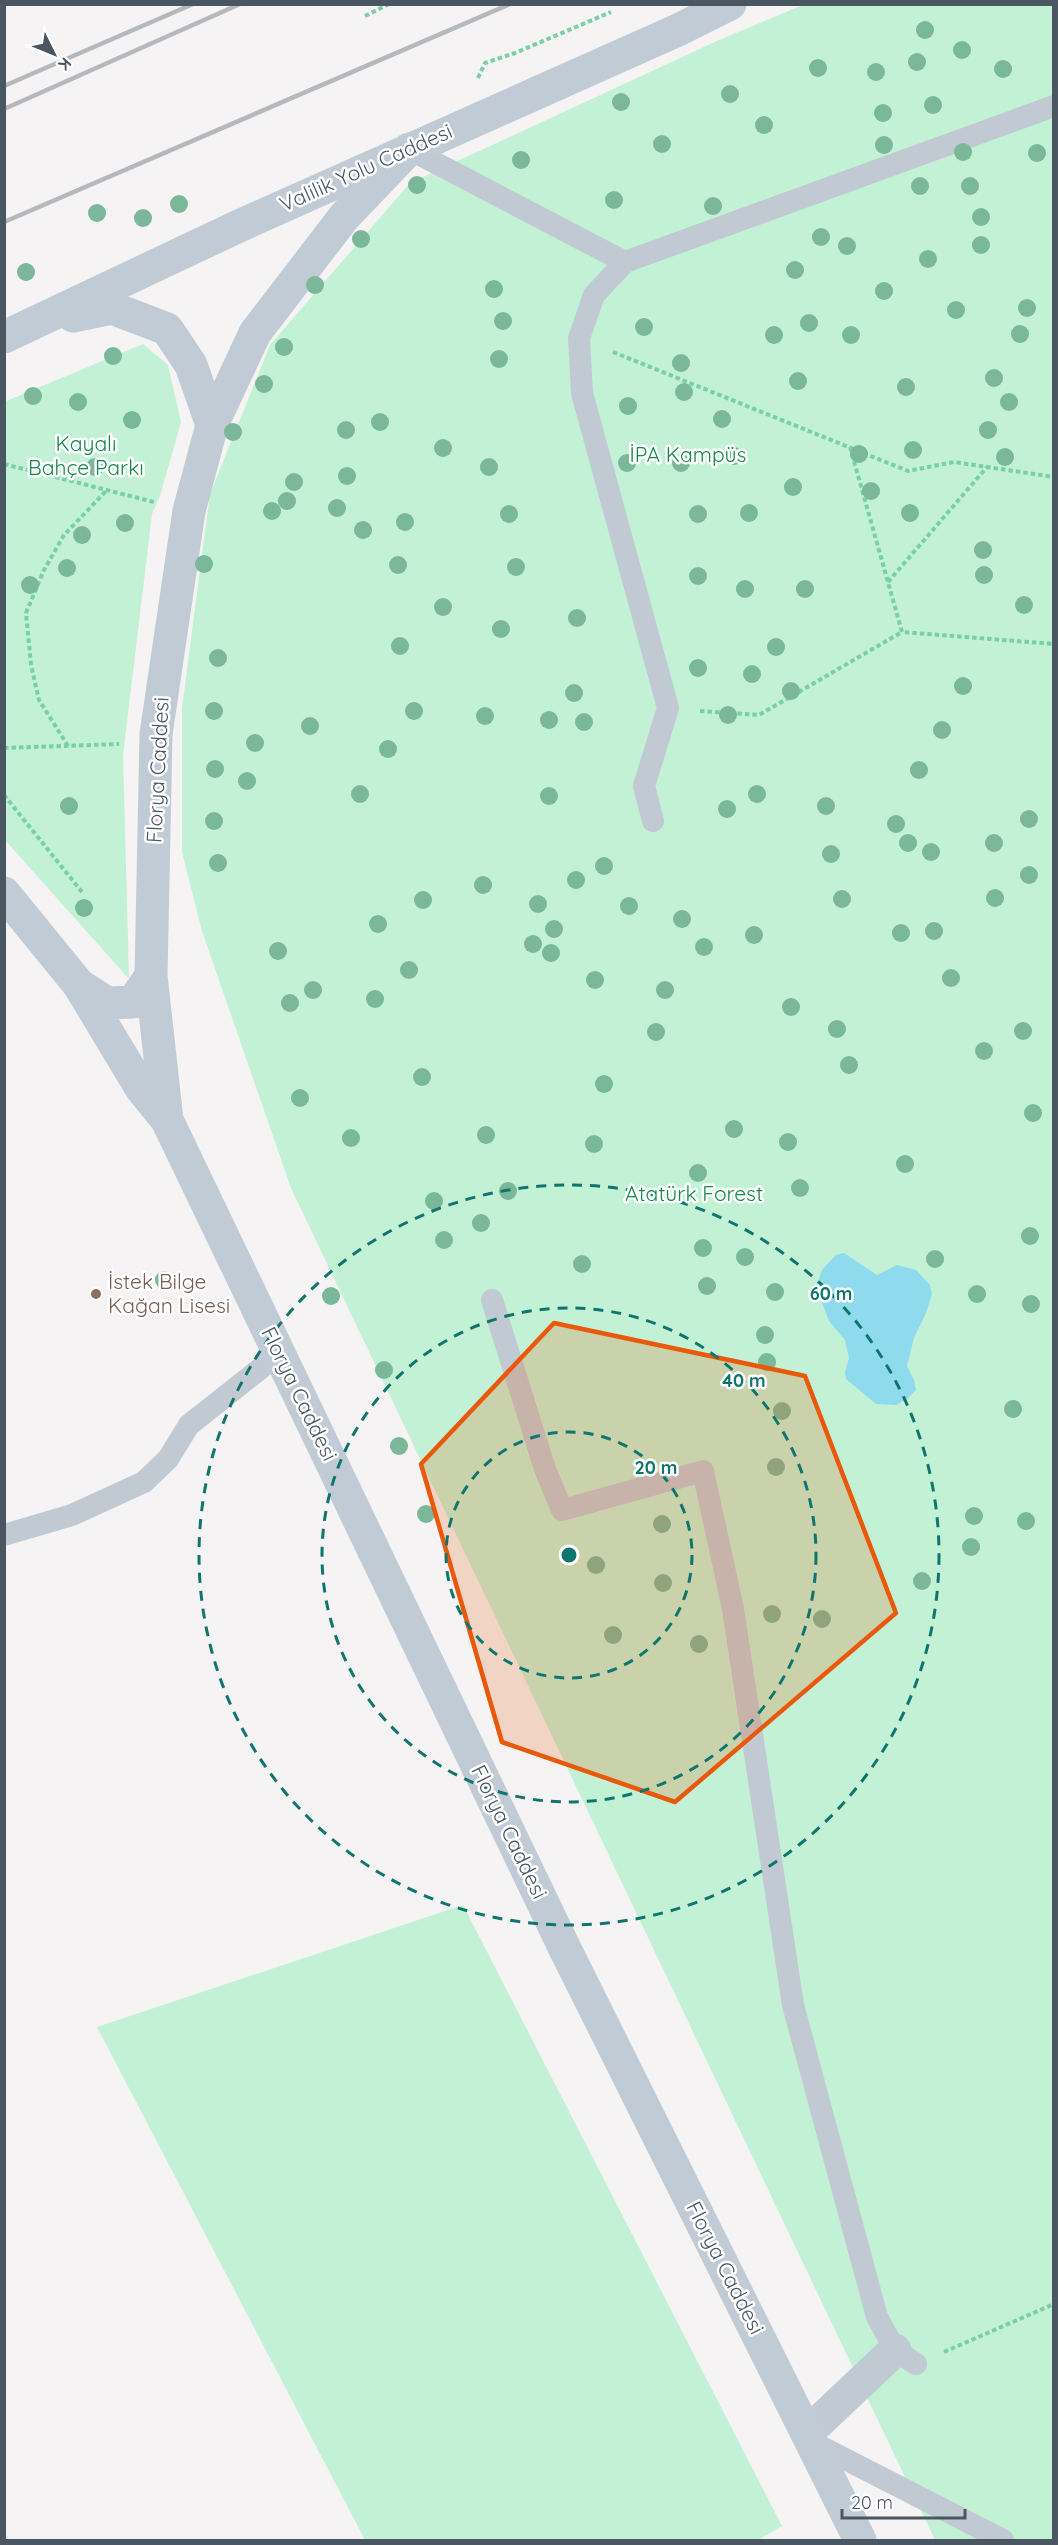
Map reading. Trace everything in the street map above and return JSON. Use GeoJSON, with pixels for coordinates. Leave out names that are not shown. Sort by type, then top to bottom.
{"type":"FeatureCollection","features":[{"type":"Feature","properties":{"kind":"main road","name":"Valilik Yolu Caddesi"},"geometry":{"type":"LineString","coordinates":[[18,331],[239,226],[678,30],[730,4]]}},
{"type":"Feature","properties":{"kind":"main road","name":"Florya Caddesi"},"geometry":{"type":"LineString","coordinates":[[167,1120],[151,976],[156,743],[189,511],[212,425],[255,333],[344,217],[409,149]]}},
{"type":"Feature","properties":{"kind":"main road"},"geometry":{"type":"LineString","coordinates":[[18,331],[112,308],[167,329],[191,365],[212,425]]}},
{"type":"Feature","properties":{"kind":"main road","name":"Florya Caddesi"},"geometry":{"type":"LineString","coordinates":[[4,893],[79,985],[141,1088],[167,1120],[565,1949],[860,2541]]}},
{"type":"Feature","properties":{"kind":"main road"},"geometry":{"type":"LineString","coordinates":[[79,985],[107,1003],[134,1002],[151,976]]}},
{"type":"Feature","properties":{"kind":"street"},"geometry":{"type":"LineString","coordinates":[[810,2437],[905,2357]]}},
{"type":"Feature","properties":{"kind":"lane"},"geometry":{"type":"LineString","coordinates":[[653,821],[644,786],[668,708],[582,393],[579,338],[594,295],[625,262],[1053,106]]}},
{"type":"Feature","properties":{"kind":"lane"},"geometry":{"type":"LineString","coordinates":[[409,149],[625,262]]}},
{"type":"Feature","properties":{"kind":"lane"},"geometry":{"type":"LineString","coordinates":[[492,1300],[545,1469],[562,1510],[703,1471],[733,1609],[793,2005],[877,2317],[905,2357]]}},
{"type":"Feature","properties":{"kind":"lane"},"geometry":{"type":"LineString","coordinates":[[4,1535],[72,1515],[144,1482],[168,1459],[189,1425],[280,1353]]}},
{"type":"Feature","properties":{"kind":"lane"},"geometry":{"type":"LineString","coordinates":[[810,2437],[1003,2541]]}},
{"type":"Feature","properties":{"kind":"path"},"geometry":{"type":"LineString","coordinates":[[365,16],[389,4]]}},
{"type":"Feature","properties":{"kind":"path"},"geometry":{"type":"LineString","coordinates":[[476,83],[485,63],[515,53],[611,12]]}},
{"type":"Feature","properties":{"kind":"path"},"geometry":{"type":"LineString","coordinates":[[579,338],[908,471],[954,462],[1053,477]]}},
{"type":"Feature","properties":{"kind":"path"},"geometry":{"type":"LineString","coordinates":[[849,447],[902,632]]}},
{"type":"Feature","properties":{"kind":"path"},"geometry":{"type":"LineString","coordinates":[[4,464],[189,511]]}},
{"type":"Feature","properties":{"kind":"path"},"geometry":{"type":"LineString","coordinates":[[888,582],[987,467]]}},
{"type":"Feature","properties":{"kind":"path"},"geometry":{"type":"LineString","coordinates":[[68,746],[39,700],[31,665],[26,613],[44,570],[64,535],[107,490]]}},
{"type":"Feature","properties":{"kind":"path"},"geometry":{"type":"LineString","coordinates":[[668,708],[759,715],[902,632],[1053,644]]}},
{"type":"Feature","properties":{"kind":"path"},"geometry":{"type":"LineString","coordinates":[[4,748],[156,743]]}},
{"type":"Feature","properties":{"kind":"path"},"geometry":{"type":"LineString","coordinates":[[4,795],[82,892]]}},
{"type":"Feature","properties":{"kind":"path"},"geometry":{"type":"LineString","coordinates":[[905,2357],[1053,2304]]}},
{"type":"Feature","properties":{"kind":"highlighted area"},"geometry":{"type":"Polygon","coordinates":[[[554,1323],[805,1376],[896,1613],[675,1802],[502,1742],[421,1464],[554,1323]]]}},
{"type":"Feature","properties":{"kind":"green space"},"geometry":{"type":"Polygon","coordinates":[[[803,5],[1053,5],[1053,2540],[935,2540],[291,1188],[202,931],[182,852],[182,708],[210,494],[270,345],[410,183],[719,40],[803,5]]]}},
{"type":"Feature","properties":{"kind":"green space","name":"Kayalı Bahçe Parkı"},"geometry":{"type":"Polygon","coordinates":[[[143,344],[168,365],[181,422],[160,496],[152,514],[123,755],[129,979],[5,840],[4,402],[143,344]]]}},
{"type":"Feature","properties":{"kind":"green space"},"geometry":{"type":"Polygon","coordinates":[[[463,1905],[782,2526],[758,2540],[365,2540],[97,2027],[463,1905]]]}},
{"type":"Feature","properties":{"kind":"water"},"geometry":{"type":"Polygon","coordinates":[[[844,1253],[877,1275],[897,1265],[916,1270],[930,1285],[932,1294],[914,1338],[907,1366],[916,1390],[906,1400],[896,1405],[876,1404],[846,1379],[845,1372],[849,1358],[845,1340],[829,1321],[816,1287],[822,1270],[836,1255],[844,1253]]]}},
{"type":"Feature","properties":{"kind":"railway"},"geometry":{"type":"LineString","coordinates":[[4,86],[193,4]]}},
{"type":"Feature","properties":{"kind":"railway"},"geometry":{"type":"LineString","coordinates":[[4,109],[240,4]]}},
{"type":"Feature","properties":{"kind":"railway"},"geometry":{"type":"LineString","coordinates":[[4,222],[510,4]]}},
{"type":"Feature","properties":{"kind":"place","name":"İstek Bilge Kağan Lisesi"},"geometry":{"type":"Point","coordinates":[96,1294]}},
{"type":"Feature","properties":{"kind":"park label","name":"İPA Kampüs"},"geometry":{"type":"Point","coordinates":[688,455]}},
{"type":"Feature","properties":{"kind":"park label","name":"Atatürk Forest"},"geometry":{"type":"Point","coordinates":[694,1194]}}]}
